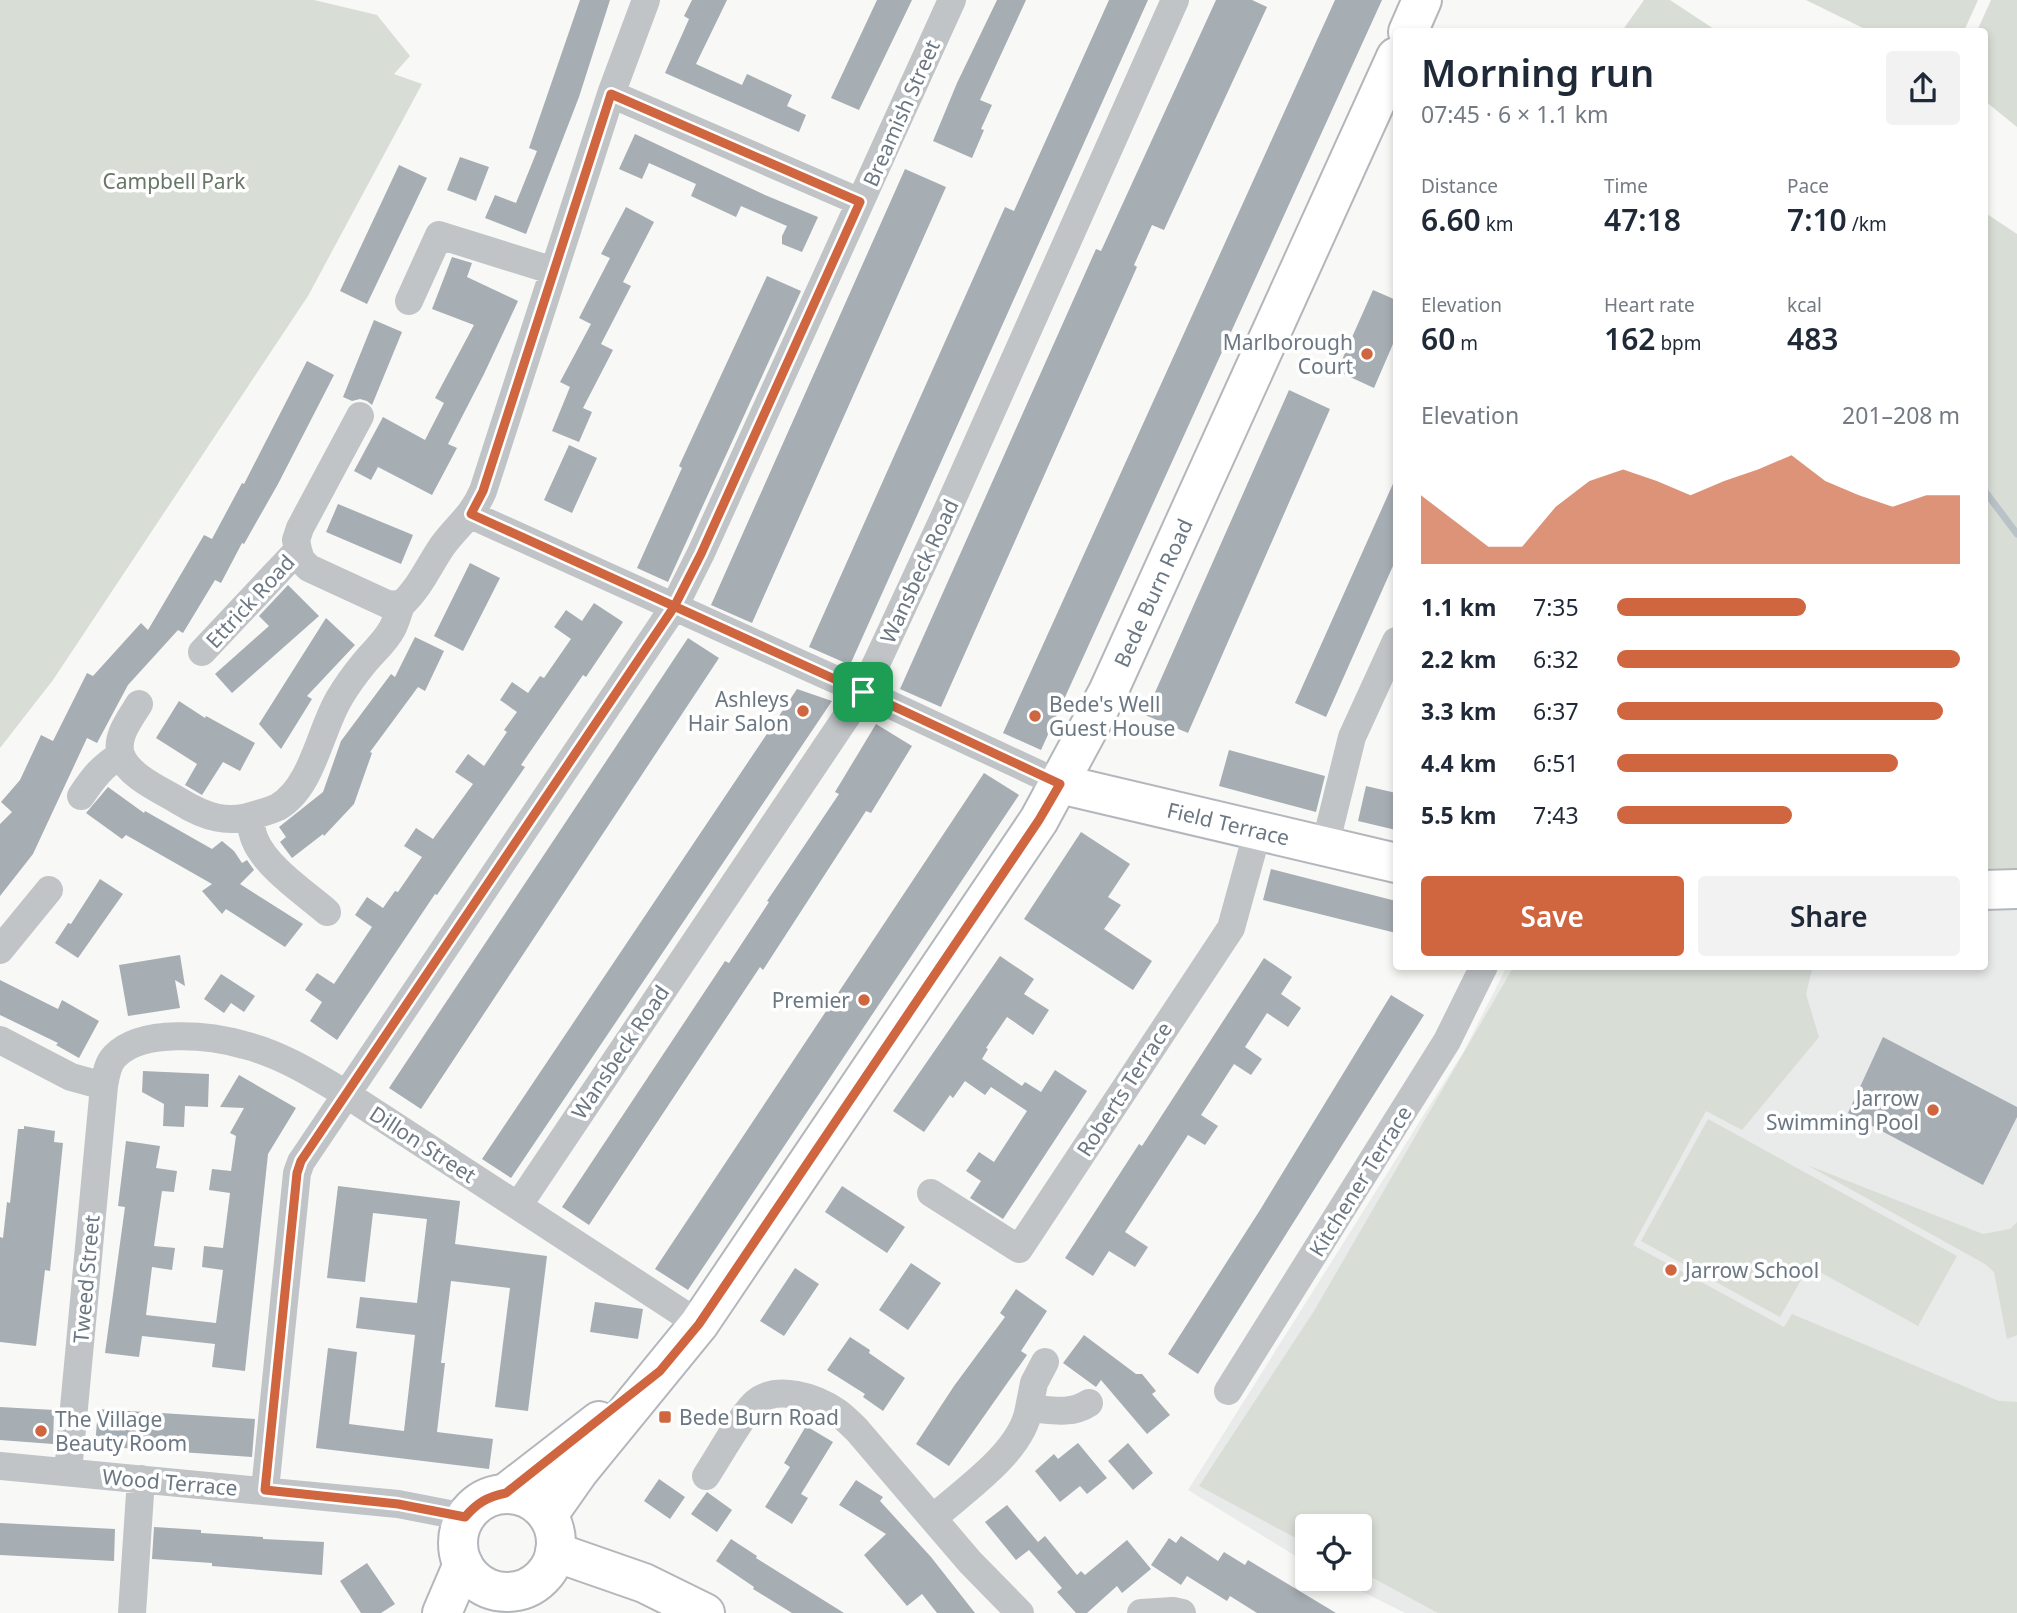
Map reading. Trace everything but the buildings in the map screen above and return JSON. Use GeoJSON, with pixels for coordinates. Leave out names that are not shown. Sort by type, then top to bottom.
{"type":"FeatureCollection","features":[{"type":"Feature","properties":{"kind":"main road"},"geometry":{"type":"LineString","coordinates":[[1410,28],[1422,0]]}},
{"type":"Feature","properties":{"kind":"main road","name":"Bede Burn Road"},"geometry":{"type":"LineString","coordinates":[[548,1515],[579,1471],[699,1324],[1060,784],[1113,680],[1393,64]]}},
{"type":"Feature","properties":{"kind":"main road","name":"Field Terrace"},"geometry":{"type":"LineString","coordinates":[[1060,784],[1393,862]]}},
{"type":"Feature","properties":{"kind":"main road"},"geometry":{"type":"LineString","coordinates":[[1988,890],[2017,889]]}},
{"type":"Feature","properties":{"kind":"main road","name":"Bede Burn Road"},"geometry":{"type":"LineString","coordinates":[[506,1493],[660,1371]]}},
{"type":"Feature","properties":{"kind":"main road"},"geometry":{"type":"LineString","coordinates":[[506,1493],[536,1503],[548,1515],[555,1531],[555,1552],[551,1567],[514,1602],[502,1592],[486,1587],[472,1577],[463,1564],[458,1548],[459,1533],[465,1517],[477,1504],[489,1497],[506,1493]]}},
{"type":"Feature","properties":{"kind":"main road"},"geometry":{"type":"LineString","coordinates":[[555,1552],[644,1583],[705,1613]]}},
{"type":"Feature","properties":{"kind":"main road"},"geometry":{"type":"LineString","coordinates":[[442,1613],[463,1564]]}},
{"type":"Feature","properties":{"kind":"street"},"geometry":{"type":"LineString","coordinates":[[139,704],[121,736],[118,747],[123,761],[137,775],[194,810],[211,818],[229,821],[248,818],[278,807],[302,782],[338,699],[387,638],[401,604],[414,593],[441,549],[471,514],[483,491],[611,94],[646,0]]}},
{"type":"Feature","properties":{"kind":"street","name":"Breamish Street"},"geometry":{"type":"LineString","coordinates":[[265,1490],[297,1173],[301,1161],[674,607],[701,554],[952,0]]}},
{"type":"Feature","properties":{"kind":"street","name":"Wansbeck Road"},"geometry":{"type":"LineString","coordinates":[[518,1206],[863,692],[947,511],[1175,0]]}},
{"type":"Feature","properties":{"kind":"street"},"geometry":{"type":"LineString","coordinates":[[611,94],[860,202]]}},
{"type":"Feature","properties":{"kind":"street"},"geometry":{"type":"LineString","coordinates":[[410,302],[439,235],[554,271]]}},
{"type":"Feature","properties":{"kind":"street","name":"Ettrick Road"},"geometry":{"type":"LineString","coordinates":[[360,416],[300,528],[296,540],[298,550],[301,560],[309,569],[387,604],[401,604]]}},
{"type":"Feature","properties":{"kind":"street"},"geometry":{"type":"LineString","coordinates":[[471,514],[1060,784]]}},
{"type":"Feature","properties":{"kind":"street","name":"Ettrick Road"},"geometry":{"type":"LineString","coordinates":[[202,652],[298,550]]}},
{"type":"Feature","properties":{"kind":"street"},"geometry":{"type":"LineString","coordinates":[[1325,846],[1352,737],[1393,648]]}},
{"type":"Feature","properties":{"kind":"street"},"geometry":{"type":"LineString","coordinates":[[81,796],[106,764],[121,755]]}},
{"type":"Feature","properties":{"kind":"street"},"geometry":{"type":"LineString","coordinates":[[248,818],[255,841],[264,855],[327,912]]}},
{"type":"Feature","properties":{"kind":"street","name":"Roberts Terrace"},"geometry":{"type":"LineString","coordinates":[[931,1193],[1019,1249],[1231,928],[1258,830]]}},
{"type":"Feature","properties":{"kind":"street"},"geometry":{"type":"LineString","coordinates":[[0,950],[49,890]]}},
{"type":"Feature","properties":{"kind":"street","name":"Kitchener Terrace"},"geometry":{"type":"LineString","coordinates":[[1228,1391],[1447,1041],[1482,970]]}},
{"type":"Feature","properties":{"kind":"street","name":"Dillon Street"},"geometry":{"type":"LineString","coordinates":[[104,1086],[113,1058],[140,1041],[185,1037],[245,1045],[300,1067],[346,1094],[699,1324]]}},
{"type":"Feature","properties":{"kind":"street"},"geometry":{"type":"LineString","coordinates":[[0,1040],[71,1077],[104,1086]]}},
{"type":"Feature","properties":{"kind":"street","name":"Tweed Street"},"geometry":{"type":"LineString","coordinates":[[68,1472],[104,1086]]}},
{"type":"Feature","properties":{"kind":"street"},"geometry":{"type":"LineString","coordinates":[[933,1518],[1008,1452],[1022,1433],[1028,1420],[1034,1382],[1045,1362]]}},
{"type":"Feature","properties":{"kind":"street"},"geometry":{"type":"LineString","coordinates":[[706,1476],[754,1404],[768,1394],[796,1395],[817,1401],[837,1412],[857,1430],[970,1562],[1020,1613]]}},
{"type":"Feature","properties":{"kind":"street"},"geometry":{"type":"LineString","coordinates":[[1029,1408],[1068,1412],[1080,1409],[1089,1402]]}},
{"type":"Feature","properties":{"kind":"street","name":"Wood Terrace"},"geometry":{"type":"LineString","coordinates":[[0,1466],[398,1504],[465,1517]]}},
{"type":"Feature","properties":{"kind":"street"},"geometry":{"type":"LineString","coordinates":[[132,1613],[142,1479]]}},
{"type":"Feature","properties":{"kind":"street"},"geometry":{"type":"LineString","coordinates":[[1141,1613],[1182,1613]]}},
{"type":"Feature","properties":{"kind":"shaded area","name":"Jarrow School"},"geometry":{"type":"Polygon","coordinates":[[[2017,908],[2017,1613],[1405,1613],[1361,1591],[1372,1591],[1372,1514],[1295,1514],[1295,1556],[1188,1490],[1464,1051],[1505,970],[1988,970],[1988,909],[2017,908]]]}},
{"type":"Feature","properties":{"kind":"green space","name":"Campbell Park"},"geometry":{"type":"Polygon","coordinates":[[[0,0],[314,0],[377,15],[410,56],[394,74],[422,84],[308,296],[53,680],[0,748],[0,0]]]}},
{"type":"Feature","properties":{"kind":"green space"},"geometry":{"type":"Polygon","coordinates":[[[1644,0],[1670,0],[1712,28],[1624,28],[1644,0]]]}},
{"type":"Feature","properties":{"kind":"green space"},"geometry":{"type":"Polygon","coordinates":[[[1806,0],[1978,0],[1965,28],[1863,28],[1806,0]]]}},
{"type":"Feature","properties":{"kind":"green space"},"geometry":{"type":"Polygon","coordinates":[[[1991,0],[2017,0],[2017,127],[1988,103],[1988,28],[1978,28],[1991,0]]]}},
{"type":"Feature","properties":{"kind":"green space"},"geometry":{"type":"Polygon","coordinates":[[[1988,215],[2017,234],[2017,871],[1988,870],[1988,215]]]}},
{"type":"Feature","properties":{"kind":"green space","name":"Jarrow School"},"geometry":{"type":"Polygon","coordinates":[[[1512,970],[1812,970],[1806,994],[1819,1037],[1742,1130],[1706,1111],[1633,1245],[1784,1327],[1792,1314],[1999,1401],[2017,1402],[2017,1613],[1438,1613],[1372,1577],[1372,1514],[1295,1514],[1295,1538],[1199,1486],[1314,1311],[1512,970]]]}},
{"type":"Feature","properties":{"kind":"green space"},"geometry":{"type":"Polygon","coordinates":[[[1708,1119],[1957,1256],[1918,1326],[1809,1266],[1780,1317],[1641,1241],[1708,1119]]]}},
{"type":"Feature","properties":{"kind":"green space"},"geometry":{"type":"Polygon","coordinates":[[[1807,1165],[1983,1234],[2010,1229],[2017,1222],[2017,1335],[2007,1339],[1994,1272],[1985,1264],[1807,1165]]]}},
{"type":"Feature","properties":{"kind":"waterway"},"geometry":{"type":"LineString","coordinates":[[1988,495],[2017,534]]}},
{"type":"Feature","properties":{"kind":"place","name":"Marlborough Court"},"geometry":{"type":"Point","coordinates":[1367,354]}},
{"type":"Feature","properties":{"kind":"place","name":"Ashleys Hair Salon"},"geometry":{"type":"Point","coordinates":[803,711]}},
{"type":"Feature","properties":{"kind":"place","name":"Bede's Well Guest House"},"geometry":{"type":"Point","coordinates":[1035,716]}},
{"type":"Feature","properties":{"kind":"place","name":"Premier"},"geometry":{"type":"Point","coordinates":[864,1000]}},
{"type":"Feature","properties":{"kind":"place","name":"Jarrow Swimming Pool"},"geometry":{"type":"Point","coordinates":[1933,1110]}},
{"type":"Feature","properties":{"kind":"place","name":"Jarrow School"},"geometry":{"type":"Point","coordinates":[1671,1270]}},
{"type":"Feature","properties":{"kind":"place","name":"Bede Burn Road"},"geometry":{"type":"Point","coordinates":[665,1417]}},
{"type":"Feature","properties":{"kind":"place","name":"The Village Beauty Room"},"geometry":{"type":"Point","coordinates":[41,1431]}},
{"type":"Feature","properties":{"kind":"route"},"geometry":{"type":"LineString","coordinates":[[863,692],[674,607],[471,514],[483,491],[611,94],[860,202],[687,585],[674,607],[301,1161],[297,1173],[265,1490],[398,1504],[465,1517],[477,1504],[489,1497],[506,1493],[660,1371],[699,1324],[1039,820],[1060,784],[863,692]]}}]}
